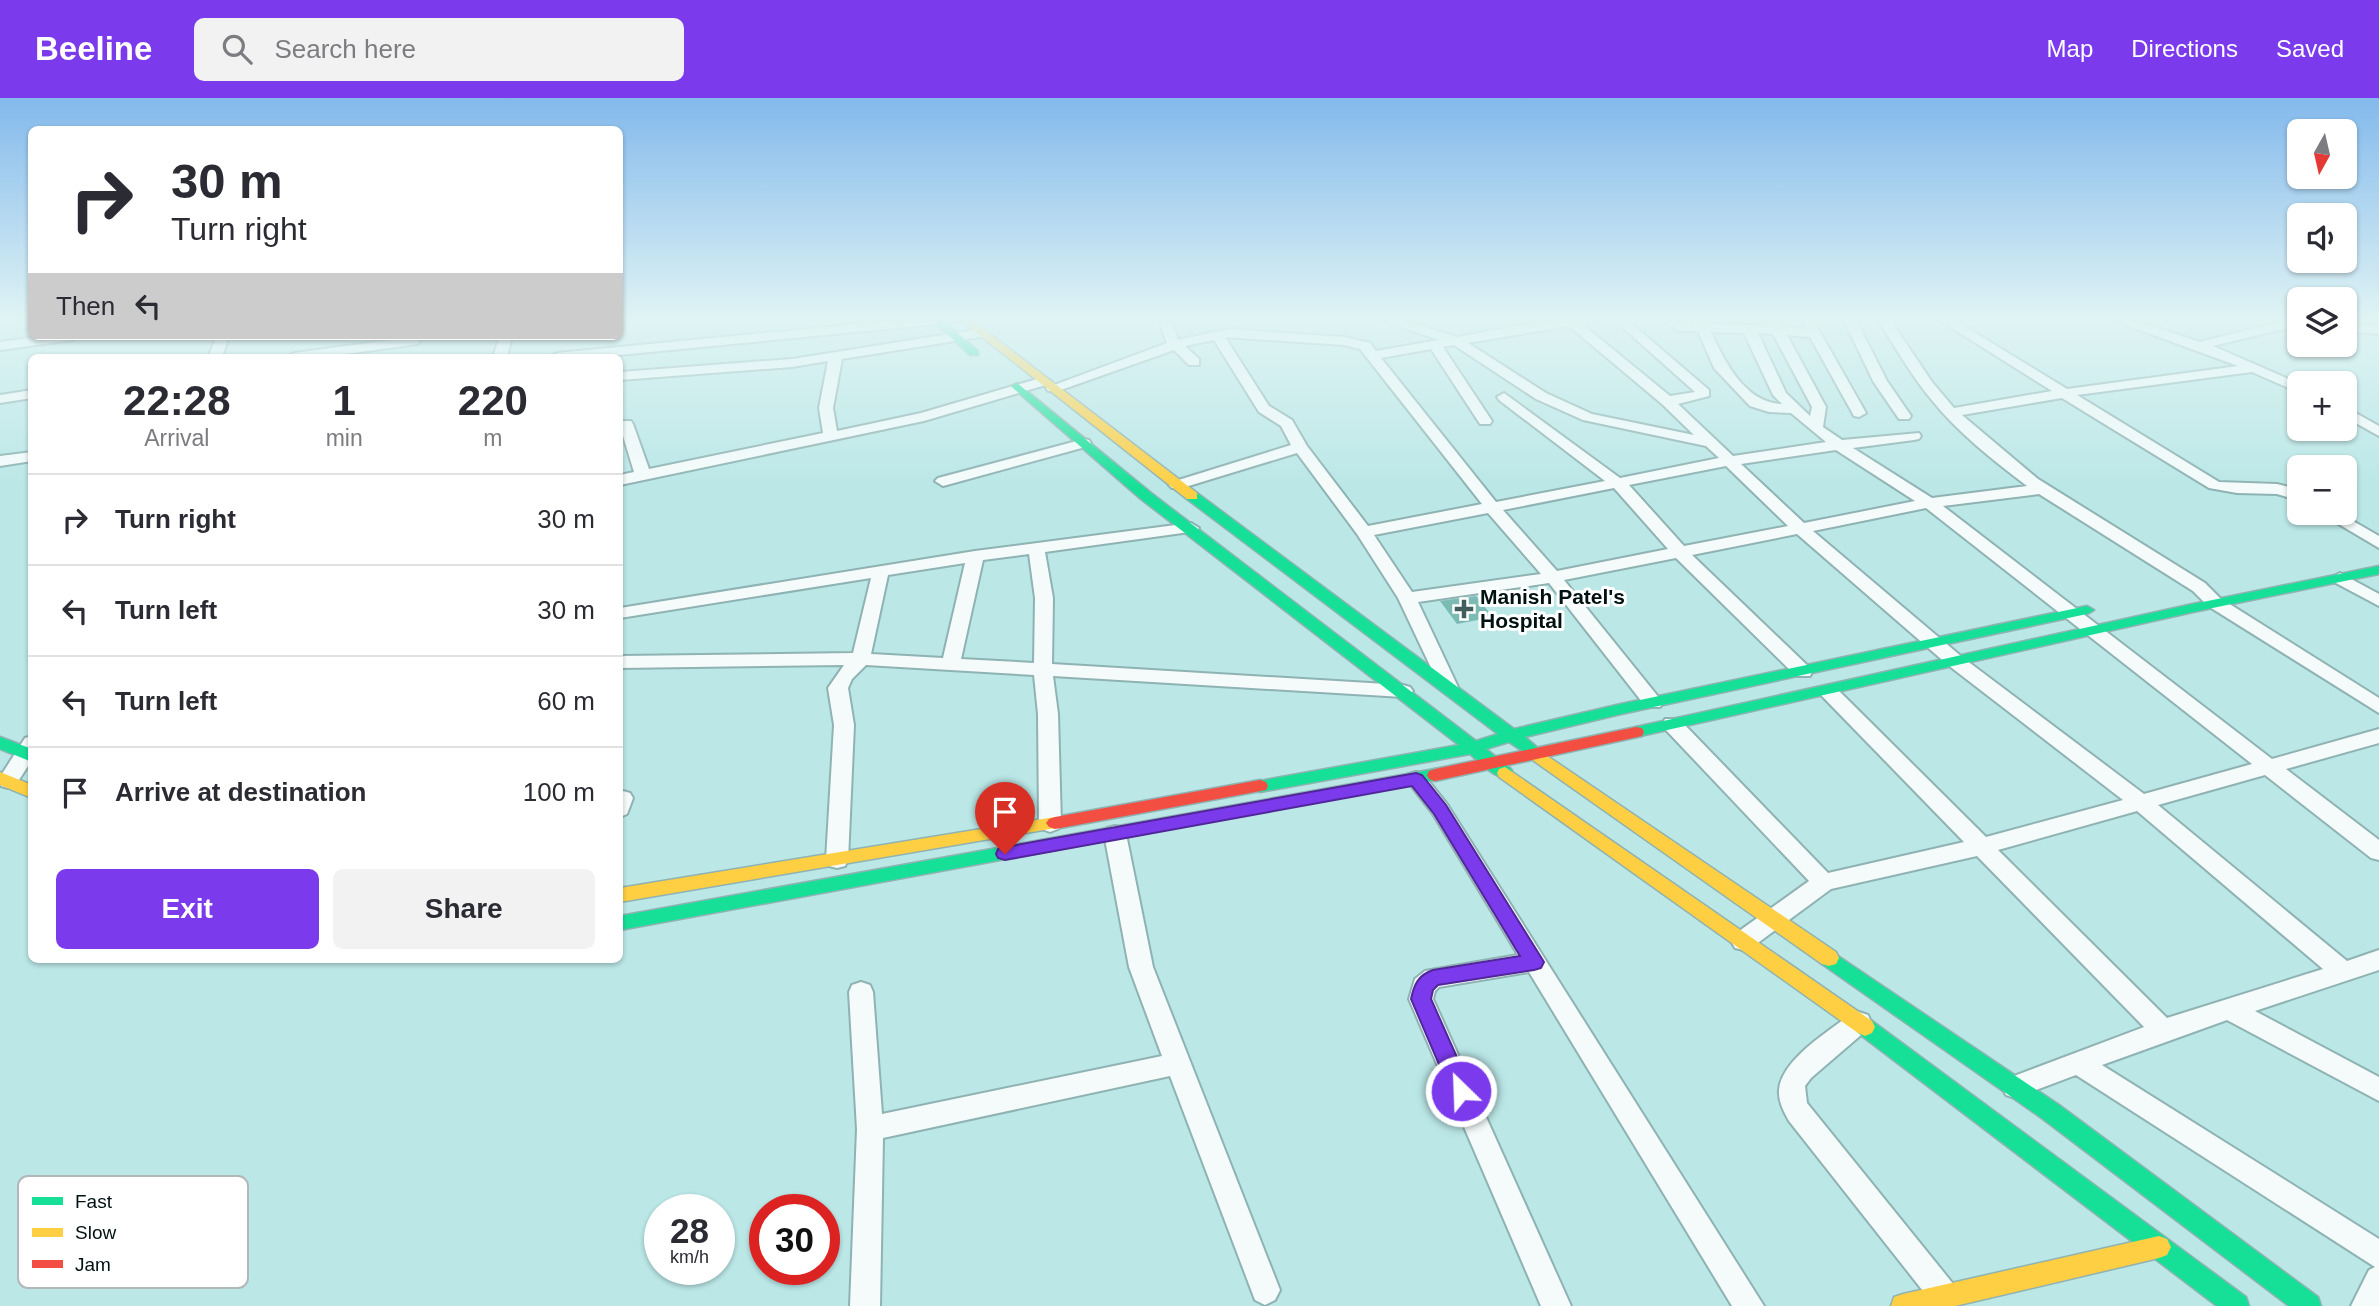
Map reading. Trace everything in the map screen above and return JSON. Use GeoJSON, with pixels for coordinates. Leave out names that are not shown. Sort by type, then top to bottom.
{"type":"FeatureCollection","features":[{"type":"Feature","properties":{"kind":"street"},"geometry":{"type":"LineString","coordinates":[[623,376],[642,374]]}},
{"type":"Feature","properties":{"kind":"street"},"geometry":{"type":"LineString","coordinates":[[831,435],[826,408],[833,374]]}},
{"type":"Feature","properties":{"kind":"street"},"geometry":{"type":"LineString","coordinates":[[1002,374],[1146,496],[1402,691],[1491,763],[1858,1022],[2237,1306]]}},
{"type":"Feature","properties":{"kind":"street"},"geometry":{"type":"LineString","coordinates":[[1034,374],[1177,485],[1537,754],[2015,1087],[2308,1306]]}},
{"type":"Feature","properties":{"kind":"street"},"geometry":{"type":"LineString","coordinates":[[623,479],[934,415],[1082,374]]}},
{"type":"Feature","properties":{"kind":"street"},"geometry":{"type":"LineString","coordinates":[[1242,374],[1264,409],[1287,423],[1300,447],[1363,532],[1407,598],[1449,687]]}},
{"type":"Feature","properties":{"kind":"street"},"geometry":{"type":"LineString","coordinates":[[1389,374],[1492,508],[1553,577],[1653,702]]}},
{"type":"Feature","properties":{"kind":"street"},"geometry":{"type":"LineString","coordinates":[[1454,374],[1485,421]]}},
{"type":"Feature","properties":{"kind":"street"},"geometry":{"type":"LineString","coordinates":[[1508,374],[1541,396],[1588,416],[1708,442]]}},
{"type":"Feature","properties":{"kind":"street"},"geometry":{"type":"LineString","coordinates":[[1635,374],[1667,401],[1799,527],[1955,661],[2139,801],[2341,970]]}},
{"type":"Feature","properties":{"kind":"street"},"geometry":{"type":"LineString","coordinates":[[1667,401],[1696,397],[1704,393],[1683,374]]}},
{"type":"Feature","properties":{"kind":"street"},"geometry":{"type":"LineString","coordinates":[[1728,374],[1761,407],[1793,409]]}},
{"type":"Feature","properties":{"kind":"street"},"geometry":{"type":"LineString","coordinates":[[1770,374],[1780,395],[1815,428],[1929,503],[2379,852]]}},
{"type":"Feature","properties":{"kind":"street"},"geometry":{"type":"LineString","coordinates":[[1801,374],[1819,407],[1815,428]]}},
{"type":"Feature","properties":{"kind":"street"},"geometry":{"type":"LineString","coordinates":[[1836,374],[1859,413]]}},
{"type":"Feature","properties":{"kind":"street"},"geometry":{"type":"LineString","coordinates":[[1877,374],[1904,416]]}},
{"type":"Feature","properties":{"kind":"street"},"geometry":{"type":"LineString","coordinates":[[1921,374],[1941,403],[1984,446],[2042,489],[2206,586],[2214,602],[2379,707]]}},
{"type":"Feature","properties":{"kind":"street"},"geometry":{"type":"LineString","coordinates":[[2036,374],[2214,485],[2237,490],[2275,486],[2287,491]]}},
{"type":"Feature","properties":{"kind":"street"},"geometry":{"type":"LineString","coordinates":[[1951,413],[2067,393],[2207,374]]}},
{"type":"Feature","properties":{"kind":"street"},"geometry":{"type":"LineString","coordinates":[[2269,374],[2287,383]]}},
{"type":"Feature","properties":{"kind":"street"},"geometry":{"type":"LineString","coordinates":[[0,399],[28,395]]}},
{"type":"Feature","properties":{"kind":"street"},"geometry":{"type":"LineString","coordinates":[[1504,397],[1619,484],[1678,551],[1803,672]]}},
{"type":"Feature","properties":{"kind":"street"},"geometry":{"type":"LineString","coordinates":[[2357,414],[2379,422]]}},
{"type":"Feature","properties":{"kind":"street"},"geometry":{"type":"LineString","coordinates":[[2357,418],[2379,432]]}},
{"type":"Feature","properties":{"kind":"street"},"geometry":{"type":"LineString","coordinates":[[626,424],[643,475]]}},
{"type":"Feature","properties":{"kind":"street"},"geometry":{"type":"LineString","coordinates":[[1363,532],[1729,461],[1914,436]]}},
{"type":"Feature","properties":{"kind":"street"},"geometry":{"type":"LineString","coordinates":[[943,481],[1084,443]]}},
{"type":"Feature","properties":{"kind":"street"},"geometry":{"type":"LineString","coordinates":[[1177,485],[1300,447]]}},
{"type":"Feature","properties":{"kind":"street"},"geometry":{"type":"LineString","coordinates":[[0,476],[5,460],[28,457]]}},
{"type":"Feature","properties":{"kind":"street"},"geometry":{"type":"LineString","coordinates":[[1407,598],[1553,577],[1929,503],[2042,489]]}},
{"type":"Feature","properties":{"kind":"street"},"geometry":{"type":"LineString","coordinates":[[2348,525],[2379,543]]}},
{"type":"Feature","properties":{"kind":"street"},"geometry":{"type":"LineString","coordinates":[[623,613],[975,556],[1191,528]]}},
{"type":"Feature","properties":{"kind":"street"},"geometry":{"type":"LineString","coordinates":[[1036,547],[1044,598],[1043,668],[1048,714],[1050,824]]}},
{"type":"Feature","properties":{"kind":"street"},"geometry":{"type":"LineString","coordinates":[[951,663],[975,556]]}},
{"type":"Feature","properties":{"kind":"street"},"geometry":{"type":"LineString","coordinates":[[836,860],[844,725],[838,688],[844,677],[861,659],[881,570]]}},
{"type":"Feature","properties":{"kind":"street"},"geometry":{"type":"LineString","coordinates":[[623,922],[1416,779],[1828,691],[2093,628],[2379,570]]}},
{"type":"Feature","properties":{"kind":"street"},"geometry":{"type":"LineString","coordinates":[[2340,578],[2379,601]]}},
{"type":"Feature","properties":{"kind":"street"},"geometry":{"type":"LineString","coordinates":[[2176,592],[2206,586]]}},
{"type":"Feature","properties":{"kind":"street"},"geometry":{"type":"LineString","coordinates":[[623,895],[1050,824],[1472,748],[1512,735],[1653,702],[2099,608]]}},
{"type":"Feature","properties":{"kind":"street"},"geometry":{"type":"LineString","coordinates":[[623,662],[861,659],[1402,691]]}},
{"type":"Feature","properties":{"kind":"street"},"geometry":{"type":"LineString","coordinates":[[1828,691],[2162,1030]]}},
{"type":"Feature","properties":{"kind":"street"},"geometry":{"type":"LineString","coordinates":[[1672,724],[1825,882]]}},
{"type":"Feature","properties":{"kind":"street"},"geometry":{"type":"LineString","coordinates":[[1743,941],[1825,882],[1980,847],[2379,736]]}},
{"type":"Feature","properties":{"kind":"street"},"geometry":{"type":"LineString","coordinates":[[0,743],[28,751]]}},
{"type":"Feature","properties":{"kind":"street"},"geometry":{"type":"LineString","coordinates":[[28,752],[4,779],[28,790]]}},
{"type":"Feature","properties":{"kind":"street"},"geometry":{"type":"LineString","coordinates":[[1416,779],[1440,809],[1749,1306]]}},
{"type":"Feature","properties":{"kind":"street"},"geometry":{"type":"LineString","coordinates":[[1115,834],[1140,967],[1265,1290]]}},
{"type":"Feature","properties":{"kind":"street"},"geometry":{"type":"LineString","coordinates":[[2015,1087],[2162,1030],[2341,970],[2379,960]]}},
{"type":"Feature","properties":{"kind":"street"},"geometry":{"type":"LineString","coordinates":[[1534,962],[1433,978],[1424,986],[1421,999],[1556,1306]]}},
{"type":"Feature","properties":{"kind":"street"},"geometry":{"type":"LineString","coordinates":[[861,992],[870,1129],[864,1306]]}},
{"type":"Feature","properties":{"kind":"street"},"geometry":{"type":"LineString","coordinates":[[2229,1009],[2379,1090]]}},
{"type":"Feature","properties":{"kind":"street"},"geometry":{"type":"LineString","coordinates":[[1858,1022],[1800,1072],[1792,1088],[1793,1100],[1798,1113],[1944,1295]]}},
{"type":"Feature","properties":{"kind":"street"},"geometry":{"type":"LineString","coordinates":[[2077,1062],[2379,1255]]}},
{"type":"Feature","properties":{"kind":"street"},"geometry":{"type":"LineString","coordinates":[[870,1129],[1176,1064]]}},
{"type":"Feature","properties":{"kind":"street"},"geometry":{"type":"LineString","coordinates":[[1903,1306],[2159,1247]]}},
{"type":"Feature","properties":{"kind":"street"},"geometry":{"type":"LineString","coordinates":[[2366,1306],[2379,1280]]}},
{"type":"Feature","properties":{"kind":"building"},"geometry":{"type":"Polygon","coordinates":[[[1476,596],[1493,617],[1457,624],[1440,601],[1476,596]]]}},
{"type":"Feature","properties":{"kind":"traffic: fast"},"geometry":{"type":"LineString","coordinates":[[1017,386],[1146,496],[1403,691],[1505,773]]}},
{"type":"Feature","properties":{"kind":"traffic: fast"},"geometry":{"type":"LineString","coordinates":[[1192,496],[1540,757]]}},
{"type":"Feature","properties":{"kind":"traffic: fast"},"geometry":{"type":"LineString","coordinates":[[1636,732],[2193,608],[2379,570]]}},
{"type":"Feature","properties":{"kind":"traffic: fast"},"geometry":{"type":"LineString","coordinates":[[1260,786],[1472,748],[1512,735],[1621,709],[2087,610]]}},
{"type":"Feature","properties":{"kind":"traffic: fast"},"geometry":{"type":"LineString","coordinates":[[0,743],[28,754]]}},
{"type":"Feature","properties":{"kind":"traffic: fast"},"geometry":{"type":"LineString","coordinates":[[623,922],[1435,775]]}},
{"type":"Feature","properties":{"kind":"traffic: fast"},"geometry":{"type":"LineString","coordinates":[[1829,958],[2051,1112],[2309,1306]]}},
{"type":"Feature","properties":{"kind":"traffic: fast"},"geometry":{"type":"LineString","coordinates":[[1865,1027],[2237,1306]]}},
{"type":"Feature","properties":{"kind":"traffic: slow"},"geometry":{"type":"LineString","coordinates":[[1036,374],[1192,496]]}},
{"type":"Feature","properties":{"kind":"traffic: slow"},"geometry":{"type":"LineString","coordinates":[[1540,757],[1829,958]]}},
{"type":"Feature","properties":{"kind":"traffic: slow"},"geometry":{"type":"LineString","coordinates":[[1505,773],[1865,1027]]}},
{"type":"Feature","properties":{"kind":"traffic: slow"},"geometry":{"type":"LineString","coordinates":[[0,778],[28,790]]}},
{"type":"Feature","properties":{"kind":"traffic: slow"},"geometry":{"type":"LineString","coordinates":[[623,895],[1055,823]]}},
{"type":"Feature","properties":{"kind":"traffic: slow"},"geometry":{"type":"LineString","coordinates":[[1903,1306],[2159,1247]]}},
{"type":"Feature","properties":{"kind":"traffic: jam"},"geometry":{"type":"LineString","coordinates":[[1435,775],[1636,732]]}},
{"type":"Feature","properties":{"kind":"traffic: jam"},"geometry":{"type":"LineString","coordinates":[[1055,823],[1260,786]]}},
{"type":"Feature","properties":{"kind":"place","name":"Manish Patel's Hospital"},"geometry":{"type":"Point","coordinates":[1464,609]}},
{"type":"Feature","properties":{"kind":"route"},"geometry":{"type":"LineString","coordinates":[[1005,854],[1416,779],[1440,809],[1534,962],[1433,978],[1424,986],[1421,999],[1461,1091]]}}]}
